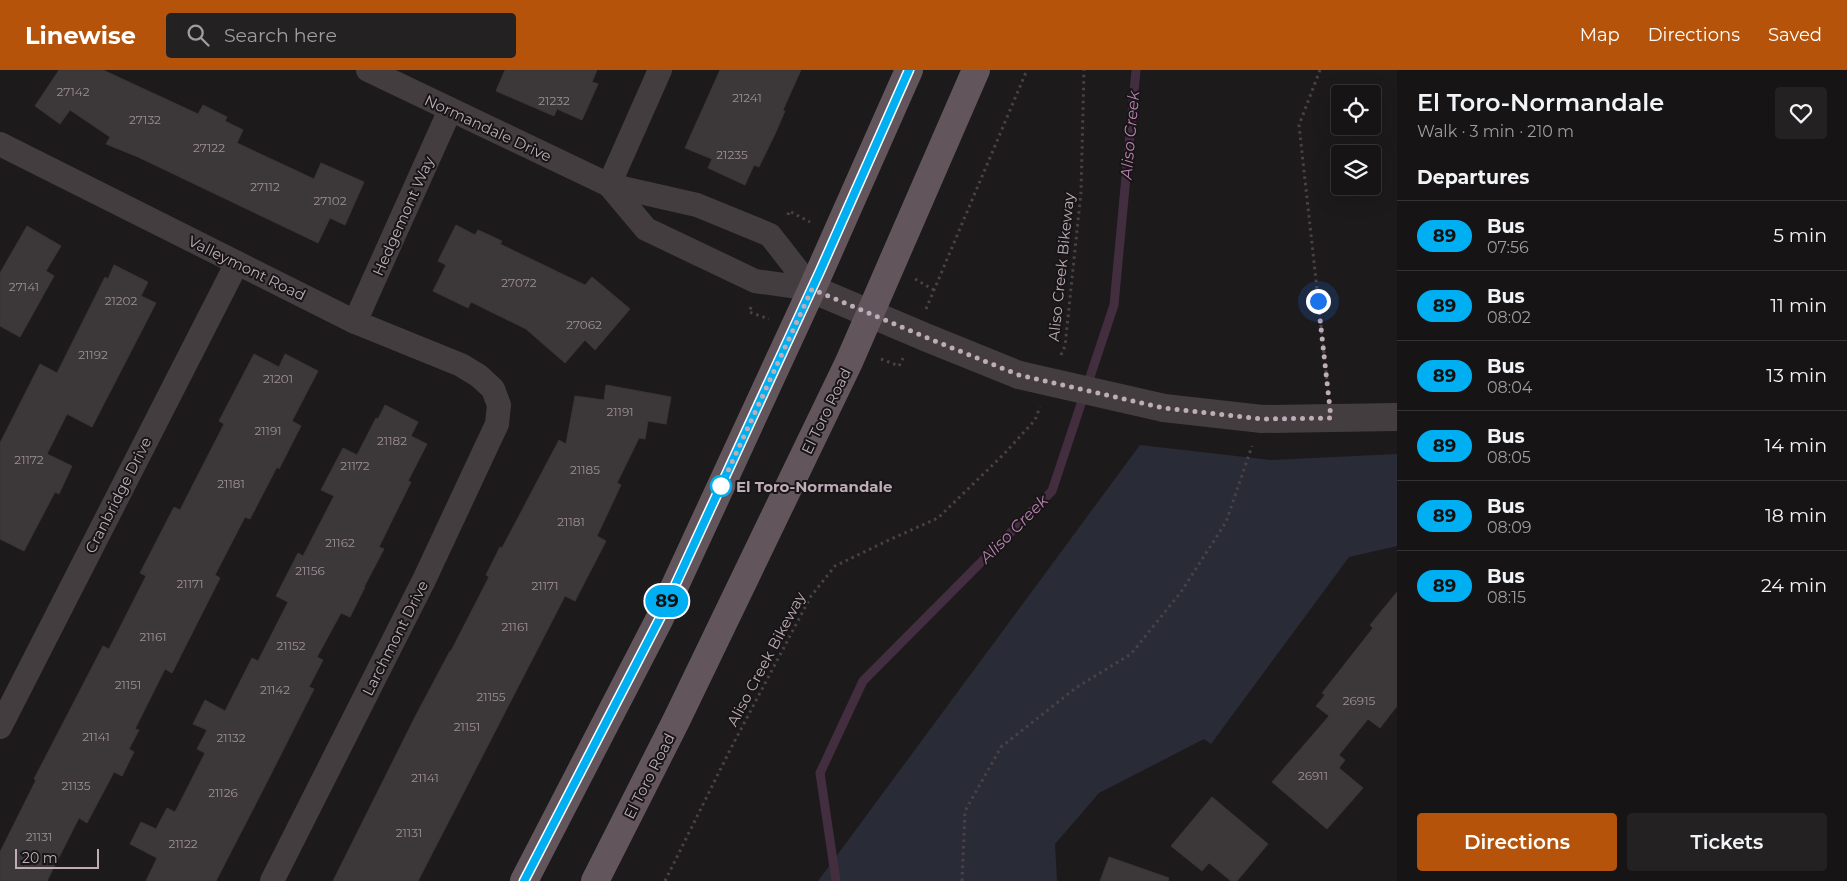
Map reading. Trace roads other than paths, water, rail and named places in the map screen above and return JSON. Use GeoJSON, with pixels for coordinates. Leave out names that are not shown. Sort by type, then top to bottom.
{"type":"FeatureCollection","features":[{"type":"Feature","properties":{"kind":"main road"},"geometry":{"type":"LineString","coordinates":[[524,881],[660,618],[812,289],[909,70]]}},
{"type":"Feature","properties":{"kind":"main road","name":"El Toro Road"},"geometry":{"type":"LineString","coordinates":[[595,881],[685,704],[850,362],[976,70]]}},
{"type":"Feature","properties":{"kind":"street","name":"Normandale Drive"},"geometry":{"type":"LineString","coordinates":[[368,70],[609,185],[697,205],[770,235],[812,289]]}},
{"type":"Feature","properties":{"kind":"street"},"geometry":{"type":"LineString","coordinates":[[609,185],[660,70]]}},
{"type":"Feature","properties":{"kind":"street","name":"Hedgemont Way"},"geometry":{"type":"LineString","coordinates":[[355,322],[450,110]]}},
{"type":"Feature","properties":{"kind":"street","name":"Valleymont Road"},"geometry":{"type":"LineString","coordinates":[[0,144],[355,322],[461,366],[478,376],[493,390]]}},
{"type":"Feature","properties":{"kind":"street","name":"Normandale Drive"},"geometry":{"type":"LineString","coordinates":[[609,185],[646,229],[755,281],[812,289],[1019,375],[1164,408],[1262,419],[1397,417]]}},
{"type":"Feature","properties":{"kind":"street","name":"Cranbridge Drive"},"geometry":{"type":"LineString","coordinates":[[0,727],[237,263]]}},
{"type":"Feature","properties":{"kind":"street","name":"Larchmont Drive"},"geometry":{"type":"LineString","coordinates":[[272,881],[424,580],[497,424],[499,405],[493,390]]}},
{"type":"Feature","properties":{"kind":"waterway","name":"Aliso Creek"},"geometry":{"type":"LineString","coordinates":[[836,881],[820,773],[863,681],[1052,491],[1114,305],[1136,70]]}},
{"type":"Feature","properties":{"kind":"place","name":"El Toro-Normandale"},"geometry":{"type":"Point","coordinates":[721,486]}}]}
